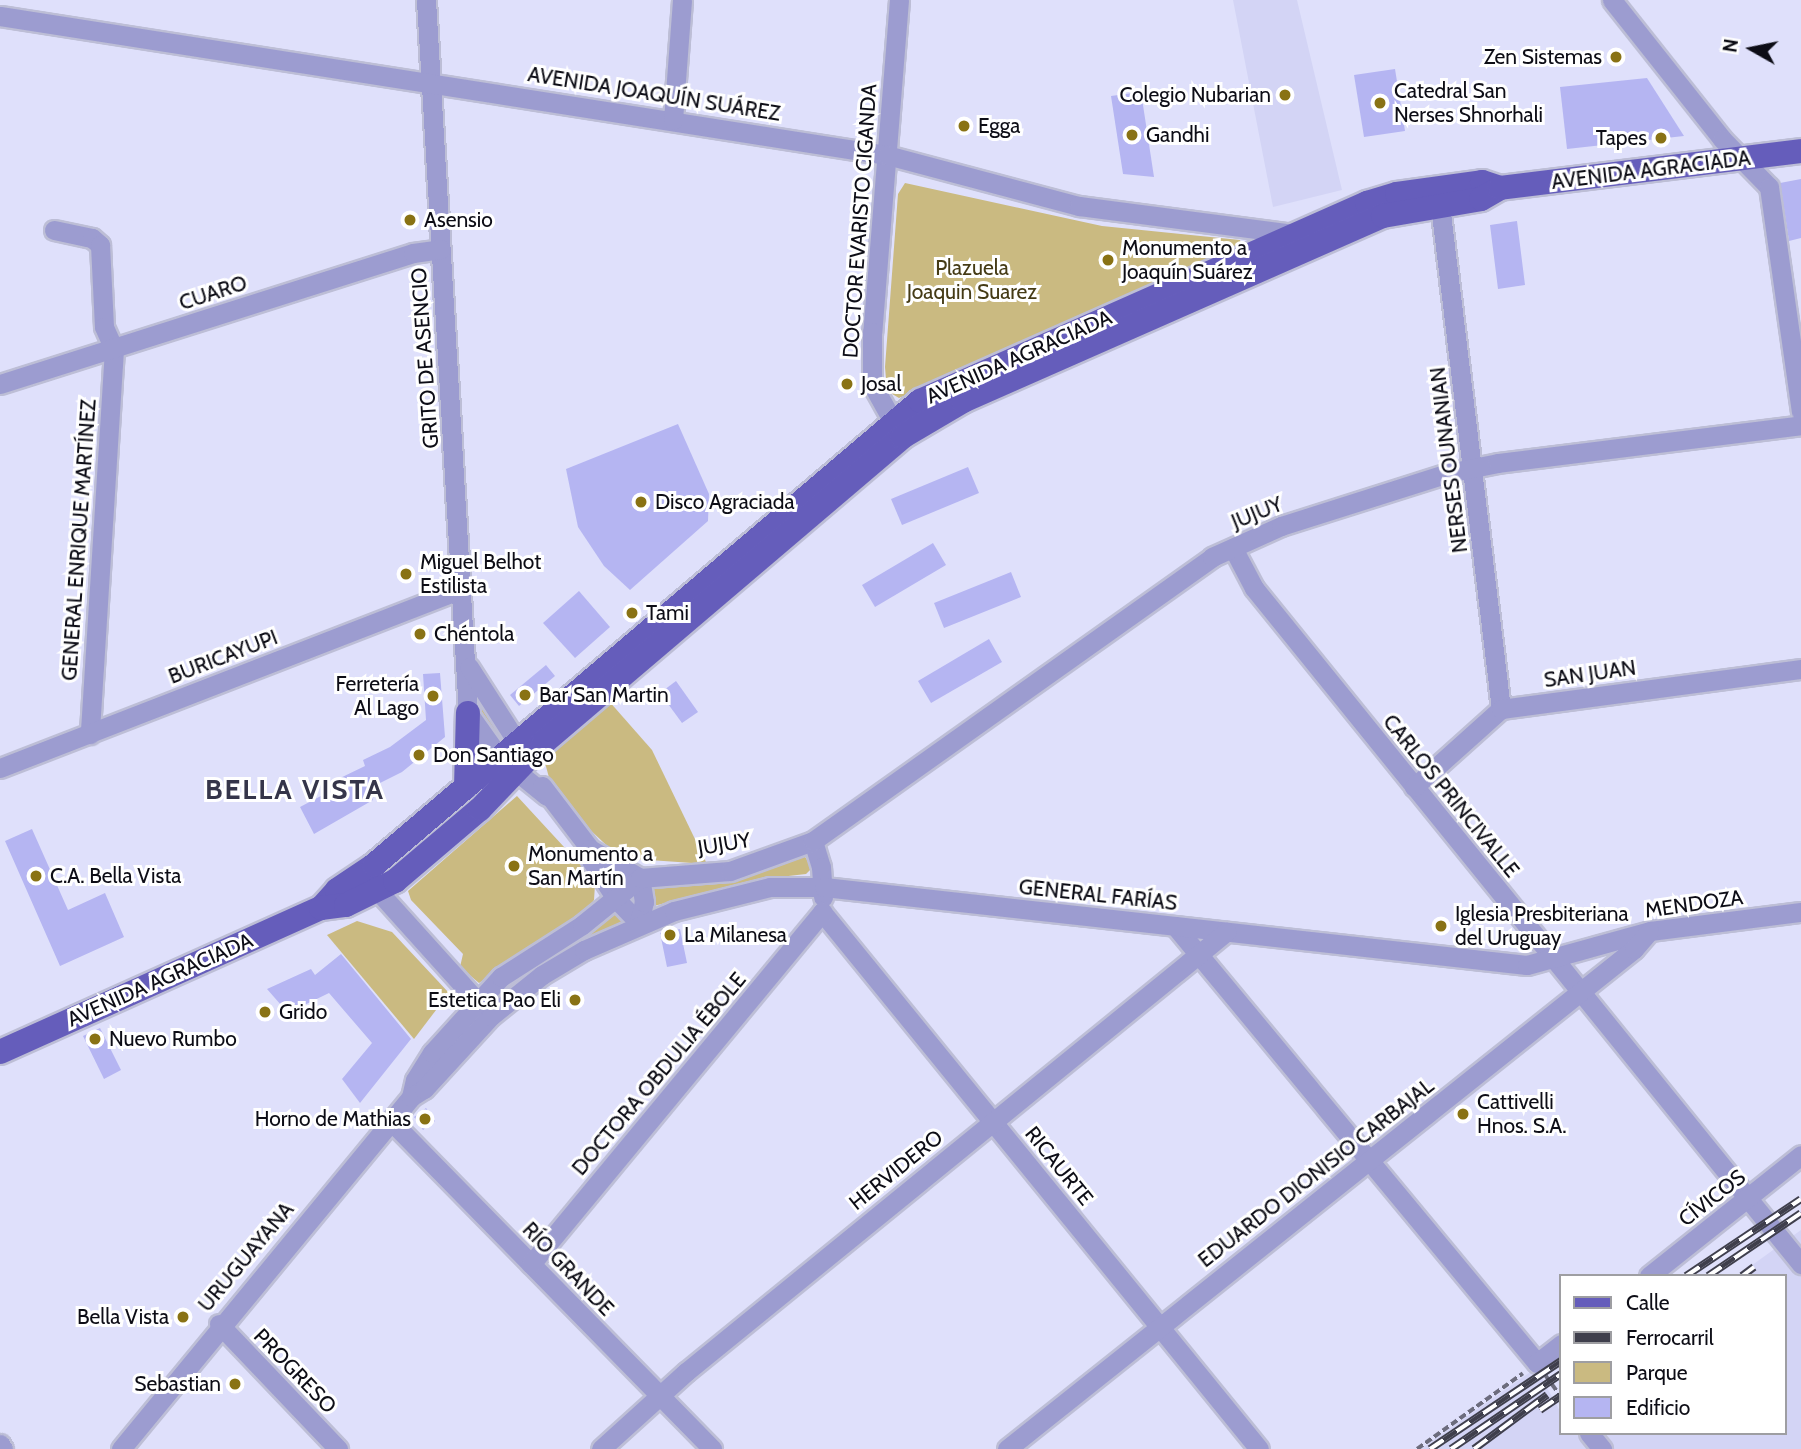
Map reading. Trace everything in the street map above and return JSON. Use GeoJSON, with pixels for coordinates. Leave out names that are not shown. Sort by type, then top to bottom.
{"type":"FeatureCollection","features":[{"type":"Feature","properties":{"kind":"main road","name":"AVENIDA AGRACIADA"},"geometry":{"type":"LineString","coordinates":[[897,430],[1383,215],[1481,199],[1500,188],[1801,151]]}},
{"type":"Feature","properties":{"kind":"main road","name":"AVENIDA AGRACIADA"},"geometry":{"type":"LineString","coordinates":[[0,1052],[321,908],[346,905],[377,890],[439,847],[515,759],[947,386],[1296,234],[1397,194],[1482,182],[1500,188]]}},
{"type":"Feature","properties":{"kind":"main road"},"geometry":{"type":"LineString","coordinates":[[466,787],[468,713]]}},
{"type":"Feature","properties":{"kind":"main road","name":"AVENIDA AGRACIADA"},"geometry":{"type":"LineString","coordinates":[[321,908],[337,890],[374,865],[466,787],[515,759]]}},
{"type":"Feature","properties":{"kind":"street","name":"GRITO DE ASENCIO"},"geometry":{"type":"LineString","coordinates":[[426,0],[468,713]]}},
{"type":"Feature","properties":{"kind":"street"},"geometry":{"type":"LineString","coordinates":[[673,120],[682,0]]}},
{"type":"Feature","properties":{"kind":"street","name":"DOCTOR EVARISTO CIGANDA"},"geometry":{"type":"LineString","coordinates":[[897,430],[872,384],[872,332],[900,0]]}},
{"type":"Feature","properties":{"kind":"street"},"geometry":{"type":"LineString","coordinates":[[1612,0],[1742,159],[1769,187],[1801,412]]}},
{"type":"Feature","properties":{"kind":"street","name":"AVENIDA JOAQUÍN SUÁREZ"},"geometry":{"type":"LineString","coordinates":[[0,16],[432,80],[887,155],[1079,206],[1296,234]]}},
{"type":"Feature","properties":{"kind":"street","name":"NERSES OUNANIAN"},"geometry":{"type":"LineString","coordinates":[[1440,205],[1474,468],[1501,709]]}},
{"type":"Feature","properties":{"kind":"street"},"geometry":{"type":"LineString","coordinates":[[54,230],[92,238],[100,245],[104,327],[114,349]]}},
{"type":"Feature","properties":{"kind":"street","name":"CUARO"},"geometry":{"type":"LineString","coordinates":[[0,384],[413,253],[441,249]]}},
{"type":"Feature","properties":{"kind":"street","name":"GENERAL ENRIQUE MARTÍNEZ"},"geometry":{"type":"LineString","coordinates":[[90,734],[114,349]]}},
{"type":"Feature","properties":{"kind":"street","name":"JUJUY"},"geometry":{"type":"LineString","coordinates":[[640,878],[730,871],[813,841],[1199,565],[1281,526],[1474,468],[1801,425]]}},
{"type":"Feature","properties":{"kind":"street","name":"CARLOS PRINCIVALLE"},"geometry":{"type":"LineString","coordinates":[[1233,548],[1254,588],[1801,1264]]}},
{"type":"Feature","properties":{"kind":"street","name":"BURICAYUPI"},"geometry":{"type":"LineString","coordinates":[[0,768],[462,589]]}},
{"type":"Feature","properties":{"kind":"street"},"geometry":{"type":"LineString","coordinates":[[467,662],[515,759]]}},
{"type":"Feature","properties":{"kind":"street","name":"SAN JUAN"},"geometry":{"type":"LineString","coordinates":[[1501,709],[1801,669]]}},
{"type":"Feature","properties":{"kind":"street"},"geometry":{"type":"LineString","coordinates":[[1414,787],[1501,709]]}},
{"type":"Feature","properties":{"kind":"street"},"geometry":{"type":"LineString","coordinates":[[468,713],[515,759],[590,849],[640,878],[644,902],[639,923]]}},
{"type":"Feature","properties":{"kind":"street"},"geometry":{"type":"LineString","coordinates":[[813,841],[824,887],[822,912]]}},
{"type":"Feature","properties":{"kind":"street"},"geometry":{"type":"LineString","coordinates":[[590,849],[591,860],[616,899],[639,923]]}},
{"type":"Feature","properties":{"kind":"street","name":"URUGUAYANA"},"geometry":{"type":"LineString","coordinates":[[411,1097],[415,1080],[426,1062],[476,1001],[501,977],[616,899],[640,878]]}},
{"type":"Feature","properties":{"kind":"street","name":"GENERAL FARÍAS"},"geometry":{"type":"LineString","coordinates":[[639,923],[755,890],[824,887],[1505,963],[1555,961]]}},
{"type":"Feature","properties":{"kind":"street"},"geometry":{"type":"LineString","coordinates":[[377,890],[491,1016]]}},
{"type":"Feature","properties":{"kind":"street","name":"RICAURTE"},"geometry":{"type":"LineString","coordinates":[[822,912],[1259,1449]]}},
{"type":"Feature","properties":{"kind":"street","name":"DOCTORA OBDULIA ÉBOLE"},"geometry":{"type":"LineString","coordinates":[[531,1264],[822,912]]}},
{"type":"Feature","properties":{"kind":"street","name":"MENDOZA"},"geometry":{"type":"LineString","coordinates":[[1555,961],[1650,931],[1801,912]]}},
{"type":"Feature","properties":{"kind":"street","name":"URUGUAYANA"},"geometry":{"type":"LineString","coordinates":[[121,1449],[219,1324],[411,1097],[424,1089],[491,1016],[542,975],[639,923]]}},
{"type":"Feature","properties":{"kind":"street"},"geometry":{"type":"LineString","coordinates":[[1175,926],[1537,1363],[1560,1345]]}},
{"type":"Feature","properties":{"kind":"street","name":"EDUARDO DIONISIO CARBAJAL"},"geometry":{"type":"LineString","coordinates":[[1007,1449],[1580,992],[1650,931]]}},
{"type":"Feature","properties":{"kind":"street","name":"HERVIDERO"},"geometry":{"type":"LineString","coordinates":[[601,1449],[659,1394],[1226,933]]}},
{"type":"Feature","properties":{"kind":"street","name":"RÍO GRANDE"},"geometry":{"type":"LineString","coordinates":[[391,1121],[712,1449]]}},
{"type":"Feature","properties":{"kind":"street","name":"CÍVICOS"},"geometry":{"type":"LineString","coordinates":[[1652,1274],[1801,1155]]}},
{"type":"Feature","properties":{"kind":"street","name":"PROGRESO"},"geometry":{"type":"LineString","coordinates":[[219,1324],[338,1449]]}},
{"type":"Feature","properties":{"kind":"street"},"geometry":{"type":"LineString","coordinates":[[1591,1435],[1602,1449]]}},
{"type":"Feature","properties":{"kind":"street"},"geometry":{"type":"LineString","coordinates":[[0,1444],[3,1449]]}},
{"type":"Feature","properties":{"kind":"path"},"geometry":{"type":"LineString","coordinates":[[1417,1449],[1537,1363],[1560,1396]]}},
{"type":"Feature","properties":{"kind":"shaded area","name":"Colegio Nubarian"},"geometry":{"type":"Polygon","coordinates":[[[1233,0],[1297,0],[1342,190],[1273,207],[1233,0]]]}},
{"type":"Feature","properties":{"kind":"shaded area"},"geometry":{"type":"Polygon","coordinates":[[[1801,1230],[1801,1449],[1421,1449],[1536,1368],[1560,1411],[1560,1435],[1787,1435],[1787,1274],[1740,1274],[1801,1230]]]}},
{"type":"Feature","properties":{"kind":"green space","name":"Plazuela Joaquin Suarez"},"geometry":{"type":"Polygon","coordinates":[[[905,183],[1102,226],[1240,240],[1242,246],[899,398],[887,391],[885,367],[898,194],[905,183]]]}},
{"type":"Feature","properties":{"kind":"green space"},"geometry":{"type":"Polygon","coordinates":[[[478,696],[502,737],[500,742],[485,730],[473,698],[478,696]]]}},
{"type":"Feature","properties":{"kind":"green space"},"geometry":{"type":"Polygon","coordinates":[[[608,700],[652,750],[707,864],[620,858],[586,826],[550,781],[545,763],[549,753],[608,700]]]}},
{"type":"Feature","properties":{"kind":"green space"},"geometry":{"type":"Polygon","coordinates":[[[517,796],[588,873],[595,885],[594,900],[586,912],[479,983],[460,967],[463,954],[411,900],[408,891],[517,796]]]}},
{"type":"Feature","properties":{"kind":"green space"},"geometry":{"type":"Polygon","coordinates":[[[804,855],[812,868],[806,874],[754,880],[654,906],[651,889],[727,880],[804,855]]]}},
{"type":"Feature","properties":{"kind":"green space"},"geometry":{"type":"Polygon","coordinates":[[[614,909],[623,921],[564,951],[499,995],[614,909]]]}},
{"type":"Feature","properties":{"kind":"green space"},"geometry":{"type":"Polygon","coordinates":[[[357,921],[392,932],[449,993],[414,1039],[327,935],[357,921]]]}},
{"type":"Feature","properties":{"kind":"building","name":"Catedral San Nerses Shnorhali"},"geometry":{"type":"Polygon","coordinates":[[[1395,69],[1405,131],[1364,137],[1354,75],[1395,69]]]}},
{"type":"Feature","properties":{"kind":"building"},"geometry":{"type":"Polygon","coordinates":[[[1647,78],[1684,136],[1567,149],[1560,87],[1647,78]]]}},
{"type":"Feature","properties":{"kind":"building","name":"Gandhi"},"geometry":{"type":"Polygon","coordinates":[[[1141,92],[1154,177],[1123,174],[1111,96],[1141,92]]]}},
{"type":"Feature","properties":{"kind":"building"},"geometry":{"type":"Polygon","coordinates":[[[1801,179],[1801,238],[1789,241],[1780,183],[1801,179]]]}},
{"type":"Feature","properties":{"kind":"building"},"geometry":{"type":"Polygon","coordinates":[[[1517,221],[1525,285],[1498,289],[1490,225],[1517,221]]]}},
{"type":"Feature","properties":{"kind":"building","name":"Disco Agraciada"},"geometry":{"type":"Polygon","coordinates":[[[678,424],[709,494],[708,521],[630,590],[604,566],[578,527],[566,469],[678,424]]]}},
{"type":"Feature","properties":{"kind":"building"},"geometry":{"type":"Polygon","coordinates":[[[968,467],[979,493],[902,525],[891,499],[968,467]]]}},
{"type":"Feature","properties":{"kind":"building"},"geometry":{"type":"Polygon","coordinates":[[[933,543],[946,565],[875,607],[862,585],[933,543]]]}},
{"type":"Feature","properties":{"kind":"building"},"geometry":{"type":"Polygon","coordinates":[[[1011,572],[1021,597],[944,628],[934,603],[1011,572]]]}},
{"type":"Feature","properties":{"kind":"building"},"geometry":{"type":"Polygon","coordinates":[[[579,591],[610,627],[575,658],[543,623],[579,591]]]}},
{"type":"Feature","properties":{"kind":"building"},"geometry":{"type":"Polygon","coordinates":[[[989,639],[1002,662],[931,703],[918,681],[989,639]]]}},
{"type":"Feature","properties":{"kind":"building"},"geometry":{"type":"Polygon","coordinates":[[[546,665],[555,676],[519,706],[510,695],[546,665]]]}},
{"type":"Feature","properties":{"kind":"building"},"geometry":{"type":"Polygon","coordinates":[[[440,673],[445,737],[402,772],[374,786],[373,800],[314,834],[300,807],[336,788],[334,781],[365,766],[363,760],[390,747],[426,720],[423,674],[440,673]]]}},
{"type":"Feature","properties":{"kind":"building"},"geometry":{"type":"Polygon","coordinates":[[[676,681],[698,712],[682,723],[660,693],[676,681]]]}},
{"type":"Feature","properties":{"kind":"building","name":"C.A. Bella Vista"},"geometry":{"type":"Polygon","coordinates":[[[32,829],[68,910],[105,893],[124,937],[60,966],[5,841],[32,829]]]}},
{"type":"Feature","properties":{"kind":"building"},"geometry":{"type":"Polygon","coordinates":[[[680,929],[687,963],[667,967],[660,933],[680,929]]]}},
{"type":"Feature","properties":{"kind":"building"},"geometry":{"type":"Polygon","coordinates":[[[341,954],[411,1039],[360,1103],[342,1079],[372,1043],[329,993],[288,1013],[267,989],[311,969],[315,975],[341,954]]]}},
{"type":"Feature","properties":{"kind":"building"},"geometry":{"type":"Polygon","coordinates":[[[100,1028],[121,1070],[104,1079],[83,1036],[100,1028]]]}},
{"type":"Feature","properties":{"kind":"building","name":"Horno de Mathias"},"geometry":{"type":"Polygon","coordinates":[[[426,1108],[435,1121],[423,1130],[414,1117],[426,1108]]]}},
{"type":"Feature","properties":{"kind":"railway"},"geometry":{"type":"LineString","coordinates":[[1689,1274],[1801,1199]]}},
{"type":"Feature","properties":{"kind":"railway"},"geometry":{"type":"LineString","coordinates":[[1711,1274],[1801,1213]]}},
{"type":"Feature","properties":{"kind":"railway"},"geometry":{"type":"LineString","coordinates":[[1745,1274],[1754,1267]]}},
{"type":"Feature","properties":{"kind":"railway"},"geometry":{"type":"LineString","coordinates":[[1430,1449],[1560,1362]]}},
{"type":"Feature","properties":{"kind":"railway"},"geometry":{"type":"LineString","coordinates":[[1451,1449],[1560,1375]]}},
{"type":"Feature","properties":{"kind":"railway"},"geometry":{"type":"LineString","coordinates":[[1474,1449],[1547,1395]]}},
{"type":"Feature","properties":{"kind":"railway"},"geometry":{"type":"LineString","coordinates":[[1540,1410],[1560,1397]]}},
{"type":"Feature","properties":{"kind":"place","name":"Zen Sistemas"},"geometry":{"type":"Point","coordinates":[1616,57]}},
{"type":"Feature","properties":{"kind":"place","name":"Colegio Nubarian"},"geometry":{"type":"Point","coordinates":[1285,95]}},
{"type":"Feature","properties":{"kind":"place","name":"Catedral San Nerses Shnorhali"},"geometry":{"type":"Point","coordinates":[1380,103]}},
{"type":"Feature","properties":{"kind":"place","name":"Egga"},"geometry":{"type":"Point","coordinates":[964,126]}},
{"type":"Feature","properties":{"kind":"place","name":"Gandhi"},"geometry":{"type":"Point","coordinates":[1132,135]}},
{"type":"Feature","properties":{"kind":"place","name":"Tapes"},"geometry":{"type":"Point","coordinates":[1661,138]}},
{"type":"Feature","properties":{"kind":"place","name":"Asensio"},"geometry":{"type":"Point","coordinates":[410,220]}},
{"type":"Feature","properties":{"kind":"place","name":"Monumento a Joaquín Suárez"},"geometry":{"type":"Point","coordinates":[1108,260]}},
{"type":"Feature","properties":{"kind":"place","name":"Josal"},"geometry":{"type":"Point","coordinates":[847,384]}},
{"type":"Feature","properties":{"kind":"place","name":"Disco Agraciada"},"geometry":{"type":"Point","coordinates":[641,502]}},
{"type":"Feature","properties":{"kind":"place","name":"Miguel Belhot Estilista"},"geometry":{"type":"Point","coordinates":[406,574]}},
{"type":"Feature","properties":{"kind":"place","name":"Tami"},"geometry":{"type":"Point","coordinates":[632,613]}},
{"type":"Feature","properties":{"kind":"place","name":"Chéntola"},"geometry":{"type":"Point","coordinates":[420,634]}},
{"type":"Feature","properties":{"kind":"place","name":"Bar San Martin"},"geometry":{"type":"Point","coordinates":[525,695]}},
{"type":"Feature","properties":{"kind":"place","name":"Ferretería Al Lago"},"geometry":{"type":"Point","coordinates":[433,696]}},
{"type":"Feature","properties":{"kind":"place","name":"Don Santiago"},"geometry":{"type":"Point","coordinates":[419,755]}},
{"type":"Feature","properties":{"kind":"place","name":"Monumento a San Martín"},"geometry":{"type":"Point","coordinates":[514,866]}},
{"type":"Feature","properties":{"kind":"place","name":"C.A. Bella Vista"},"geometry":{"type":"Point","coordinates":[36,876]}},
{"type":"Feature","properties":{"kind":"place","name":"Iglesia Presbiteriana del Uruguay"},"geometry":{"type":"Point","coordinates":[1441,926]}},
{"type":"Feature","properties":{"kind":"place","name":"La Milanesa"},"geometry":{"type":"Point","coordinates":[670,935]}},
{"type":"Feature","properties":{"kind":"place","name":"Estetica Pao Eli"},"geometry":{"type":"Point","coordinates":[575,1000]}},
{"type":"Feature","properties":{"kind":"place","name":"Grido"},"geometry":{"type":"Point","coordinates":[265,1012]}},
{"type":"Feature","properties":{"kind":"place","name":"Nuevo Rumbo"},"geometry":{"type":"Point","coordinates":[95,1039]}},
{"type":"Feature","properties":{"kind":"place","name":"Cattivelli Hnos. S.A."},"geometry":{"type":"Point","coordinates":[1463,1114]}},
{"type":"Feature","properties":{"kind":"place","name":"Horno de Mathias"},"geometry":{"type":"Point","coordinates":[425,1119]}},
{"type":"Feature","properties":{"kind":"place","name":"Bella Vista"},"geometry":{"type":"Point","coordinates":[183,1317]}},
{"type":"Feature","properties":{"kind":"place","name":"Sebastian"},"geometry":{"type":"Point","coordinates":[235,1384]}},
{"type":"Feature","properties":{"kind":"district","name":"BELLA VISTA"},"geometry":{"type":"Point","coordinates":[295,789]}}]}
